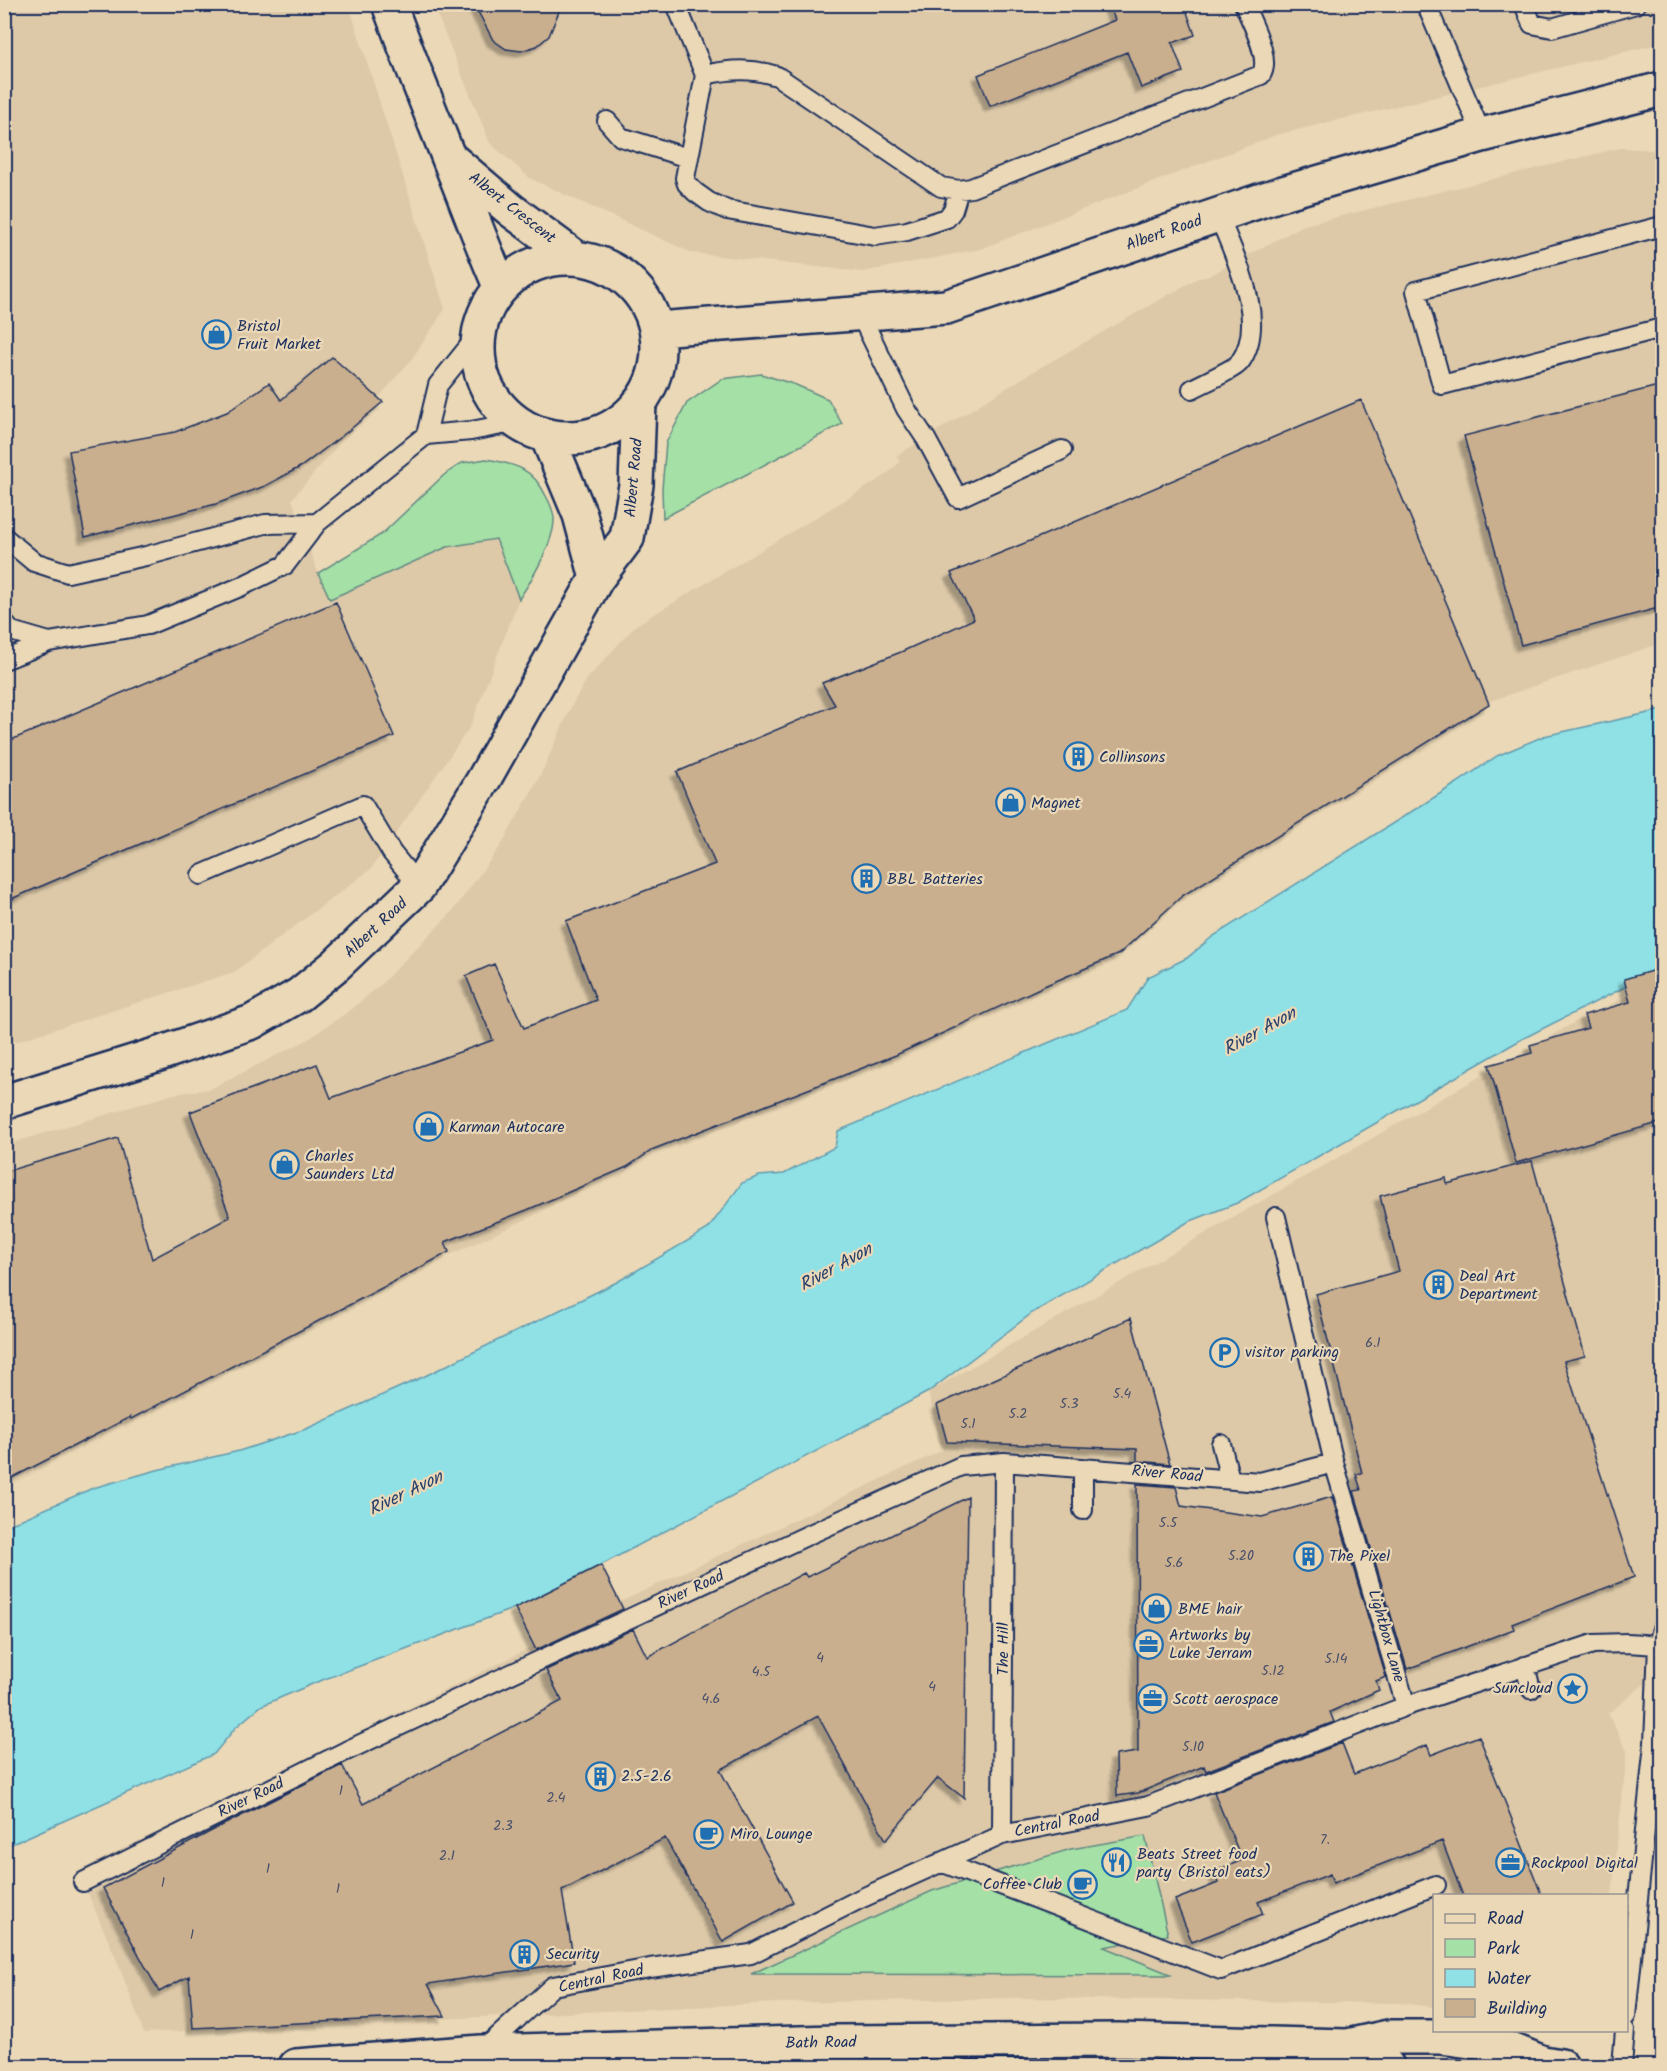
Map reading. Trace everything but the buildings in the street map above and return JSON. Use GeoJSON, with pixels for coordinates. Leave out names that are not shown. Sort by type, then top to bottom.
{"type":"FeatureCollection","features":[{"type":"Feature","properties":{"kind":"main road","name":"Albert Crescent"},"geometry":{"type":"LineString","coordinates":[[389,4],[422,93],[501,288]]}},
{"type":"Feature","properties":{"kind":"main road","name":"Albert Road"},"geometry":{"type":"LineString","coordinates":[[657,329],[946,307],[1283,193],[1482,135],[1662,89]]}},
{"type":"Feature","properties":{"kind":"main road","name":"Albert Crescent"},"geometry":{"type":"LineString","coordinates":[[448,156],[511,210],[576,258]]}},
{"type":"Feature","properties":{"kind":"main road","name":"Albert Road"},"geometry":{"type":"LineString","coordinates":[[576,258],[604,265],[629,280],[647,302],[657,329],[658,355],[652,380],[639,403],[618,423],[592,435],[569,439],[532,429],[499,406],[486,386],[479,360],[479,334],[486,309],[501,288],[548,259],[576,258]]}},
{"type":"Feature","properties":{"kind":"main road","name":"Albert Road"},"geometry":{"type":"LineString","coordinates":[[4,1102],[162,1053],[252,1022],[299,995],[327,973],[419,886],[484,779],[597,578],[627,538],[636,485],[639,403]]}},
{"type":"Feature","properties":{"kind":"main road","name":"Albert Road"},"geometry":{"type":"LineString","coordinates":[[532,429],[580,515],[597,578]]}},
{"type":"Feature","properties":{"kind":"main road","name":"Bath Road"},"geometry":{"type":"LineString","coordinates":[[296,2067],[481,2052],[834,2042],[1107,2040],[1347,2046],[1388,2037],[1441,2037],[1498,2045],[1545,2066]]}},
{"type":"Feature","properties":{"kind":"main road","name":"Bath Road"},"geometry":{"type":"LineString","coordinates":[[1347,2046],[1387,2067]]}},
{"type":"Feature","properties":{"kind":"lane"},"geometry":{"type":"LineString","coordinates":[[676,4],[705,75],[685,178],[687,184],[695,192],[718,207],[739,213],[865,236],[896,233],[942,221],[953,210],[959,190]]}},
{"type":"Feature","properties":{"kind":"lane"},"geometry":{"type":"LineString","coordinates":[[705,75],[747,69],[777,76],[941,188],[959,190],[978,187],[1261,75],[1265,66],[1264,56],[1244,4]]}},
{"type":"Feature","properties":{"kind":"lane"},"geometry":{"type":"LineString","coordinates":[[1426,4],[1482,135]]}},
{"type":"Feature","properties":{"kind":"lane"},"geometry":{"type":"LineString","coordinates":[[1524,4],[1532,24],[1546,28],[1636,4]]}},
{"type":"Feature","properties":{"kind":"lane"},"geometry":{"type":"LineString","coordinates":[[607,121],[621,137],[688,159]]}},
{"type":"Feature","properties":{"kind":"lane"},"geometry":{"type":"LineString","coordinates":[[1192,388],[1239,364],[1251,337],[1250,306],[1237,262],[1218,214]]}},
{"type":"Feature","properties":{"kind":"lane"},"geometry":{"type":"LineString","coordinates":[[1662,226],[1416,291],[1442,385],[1662,328]]}},
{"type":"Feature","properties":{"kind":"lane"},"geometry":{"type":"LineString","coordinates":[[860,314],[906,409],[926,439],[958,498],[1062,450]]}},
{"type":"Feature","properties":{"kind":"lane"},"geometry":{"type":"LineString","coordinates":[[426,435],[438,385],[479,334]]}},
{"type":"Feature","properties":{"kind":"lane"},"geometry":{"type":"LineString","coordinates":[[4,660],[49,642],[148,624],[240,587],[285,565],[316,523],[426,435],[532,429]]}},
{"type":"Feature","properties":{"kind":"lane"},"geometry":{"type":"LineString","coordinates":[[4,537],[34,562],[68,573],[265,524],[316,523]]}},
{"type":"Feature","properties":{"kind":"lane"},"geometry":{"type":"LineString","coordinates":[[4,623],[11,631],[49,642]]}},
{"type":"Feature","properties":{"kind":"lane"},"geometry":{"type":"LineString","coordinates":[[201,875],[363,805],[392,853],[419,886]]}},
{"type":"Feature","properties":{"kind":"lane","name":"Lightbox Lane"},"geometry":{"type":"LineString","coordinates":[[1276,1217],[1334,1463],[1406,1706]]}},
{"type":"Feature","properties":{"kind":"lane"},"geometry":{"type":"LineString","coordinates":[[1221,1444],[1230,1479]]}},
{"type":"Feature","properties":{"kind":"lane","name":"River Road"},"geometry":{"type":"LineString","coordinates":[[83,1882],[346,1751],[961,1466],[1004,1462],[1260,1482],[1334,1463]]}},
{"type":"Feature","properties":{"kind":"lane","name":"The Hill"},"geometry":{"type":"LineString","coordinates":[[1002,1835],[1004,1462]]}},
{"type":"Feature","properties":{"kind":"lane"},"geometry":{"type":"LineString","coordinates":[[1083,1468],[1083,1510]]}},
{"type":"Feature","properties":{"kind":"lane","name":"Central Road"},"geometry":{"type":"LineString","coordinates":[[481,2052],[554,1986],[650,1968],[751,1954],[860,1899],[1002,1835],[1148,1806],[1406,1706],[1525,1666],[1593,1644],[1627,1643],[1660,1637],[1654,1743],[1628,1996]]}},
{"type":"Feature","properties":{"kind":"lane"},"geometry":{"type":"LineString","coordinates":[[1525,1666],[1532,1689]]}},
{"type":"Feature","properties":{"kind":"lane"},"geometry":{"type":"LineString","coordinates":[[941,1862],[1221,1970],[1436,1885]]}},
{"type":"Feature","properties":{"kind":"lane"},"geometry":{"type":"LineString","coordinates":[[1622,2067],[1625,2032]]}},
{"type":"Feature","properties":{"kind":"shaded area"},"geometry":{"type":"Polygon","coordinates":[[[1662,4],[1662,43],[1276,135],[980,249],[863,272],[692,253],[531,179],[490,143],[433,5],[1662,4]]]}},
{"type":"Feature","properties":{"kind":"shaded area","name":"Bristol Fruit Market"},"geometry":{"type":"Polygon","coordinates":[[[5,5],[349,5],[445,309],[411,360],[292,499],[318,573],[330,599],[447,547],[496,539],[519,599],[470,727],[371,869],[234,972],[5,1045],[5,5]]]}},
{"type":"Feature","properties":{"kind":"shaded area"},"geometry":{"type":"Polygon","coordinates":[[[1620,148],[1654,150],[1662,155],[1662,643],[1481,704],[1182,896],[1119,954],[896,1055],[654,1149],[535,1215],[401,1278],[5,1483],[5,1145],[174,1094],[210,1089],[307,1040],[352,1009],[380,985],[452,912],[502,844],[540,776],[572,705],[587,679],[636,625],[885,476],[900,462],[896,456],[1036,370],[1198,278],[1207,277],[1304,225],[1620,148]]]}},
{"type":"Feature","properties":{"kind":"shaded area"},"geometry":{"type":"Polygon","coordinates":[[[1662,979],[1662,1669],[1608,1714],[1627,1751],[1612,1894],[1433,1894],[1433,2007],[1399,2003],[1017,1998],[778,2003],[144,2033],[116,1958],[78,1871],[534,1646],[515,1608],[601,1565],[620,1602],[943,1450],[928,1392],[1577,1021],[1662,979]]]}},
{"type":"Feature","properties":{"kind":"green space"},"geometry":{"type":"Polygon","coordinates":[[[761,374],[796,385],[828,399],[842,424],[663,518],[662,489],[666,443],[687,403],[722,379],[761,374]]]}},
{"type":"Feature","properties":{"kind":"green space"},"geometry":{"type":"Polygon","coordinates":[[[486,459],[506,463],[529,473],[541,487],[553,512],[553,527],[547,549],[519,599],[496,539],[447,547],[330,599],[318,573],[382,534],[444,475],[462,463],[486,459]]]}},
{"type":"Feature","properties":{"kind":"green space"},"geometry":{"type":"Polygon","coordinates":[[[1145,1836],[1168,1935],[1104,1947],[1172,1975],[751,1974],[932,1891],[1071,1849],[1145,1836]]]}},
{"type":"Feature","properties":{"kind":"water","name":"River Avon"},"geometry":{"type":"Polygon","coordinates":[[[1662,710],[1662,971],[1631,984],[1522,1039],[1237,1203],[1188,1222],[1032,1313],[928,1392],[601,1565],[515,1608],[317,1682],[261,1706],[236,1727],[214,1754],[5,1847],[4,1527],[93,1488],[239,1451],[306,1429],[425,1376],[617,1282],[708,1229],[742,1183],[759,1176],[784,1174],[835,1147],[838,1131],[1127,1010],[1148,977],[1187,958],[1212,937],[1497,756],[1544,736],[1662,710]]]}},
{"type":"Feature","properties":{"kind":"place","name":"Bristol Fruit Market"},"geometry":{"type":"Point","coordinates":[216,335]}},
{"type":"Feature","properties":{"kind":"place","name":"Collinsons"},"geometry":{"type":"Point","coordinates":[1078,757]}},
{"type":"Feature","properties":{"kind":"place","name":"Magnet"},"geometry":{"type":"Point","coordinates":[1010,803]}},
{"type":"Feature","properties":{"kind":"place","name":"BBL Batteries"},"geometry":{"type":"Point","coordinates":[866,879]}},
{"type":"Feature","properties":{"kind":"place","name":"Karman Autocare"},"geometry":{"type":"Point","coordinates":[428,1127]}},
{"type":"Feature","properties":{"kind":"place","name":"Charles Saunders Ltd"},"geometry":{"type":"Point","coordinates":[284,1165]}},
{"type":"Feature","properties":{"kind":"place","name":"Deal Art Department"},"geometry":{"type":"Point","coordinates":[1438,1285]}},
{"type":"Feature","properties":{"kind":"place","name":"visitor parking"},"geometry":{"type":"Point","coordinates":[1224,1352]}},
{"type":"Feature","properties":{"kind":"place","name":"The Pixel"},"geometry":{"type":"Point","coordinates":[1308,1556]}},
{"type":"Feature","properties":{"kind":"place","name":"BME hair"},"geometry":{"type":"Point","coordinates":[1157,1609]}},
{"type":"Feature","properties":{"kind":"place","name":"Artworks by Luke Jerram"},"geometry":{"type":"Point","coordinates":[1148,1644]}},
{"type":"Feature","properties":{"kind":"place","name":"Suncloud"},"geometry":{"type":"Point","coordinates":[1573,1688]}},
{"type":"Feature","properties":{"kind":"place","name":"Scott aerospace"},"geometry":{"type":"Point","coordinates":[1152,1699]}},
{"type":"Feature","properties":{"kind":"place","name":"2.5-2.6"},"geometry":{"type":"Point","coordinates":[600,1776]}},
{"type":"Feature","properties":{"kind":"place","name":"Miro Lounge"},"geometry":{"type":"Point","coordinates":[709,1834]}},
{"type":"Feature","properties":{"kind":"place","name":"Beats Street food party (Bristol eats)"},"geometry":{"type":"Point","coordinates":[1116,1863]}},
{"type":"Feature","properties":{"kind":"place","name":"Rockpool Digital"},"geometry":{"type":"Point","coordinates":[1510,1863]}},
{"type":"Feature","properties":{"kind":"place","name":"Coffee Club"},"geometry":{"type":"Point","coordinates":[1083,1884]}},
{"type":"Feature","properties":{"kind":"place","name":"Security"},"geometry":{"type":"Point","coordinates":[525,1954]}}]}
